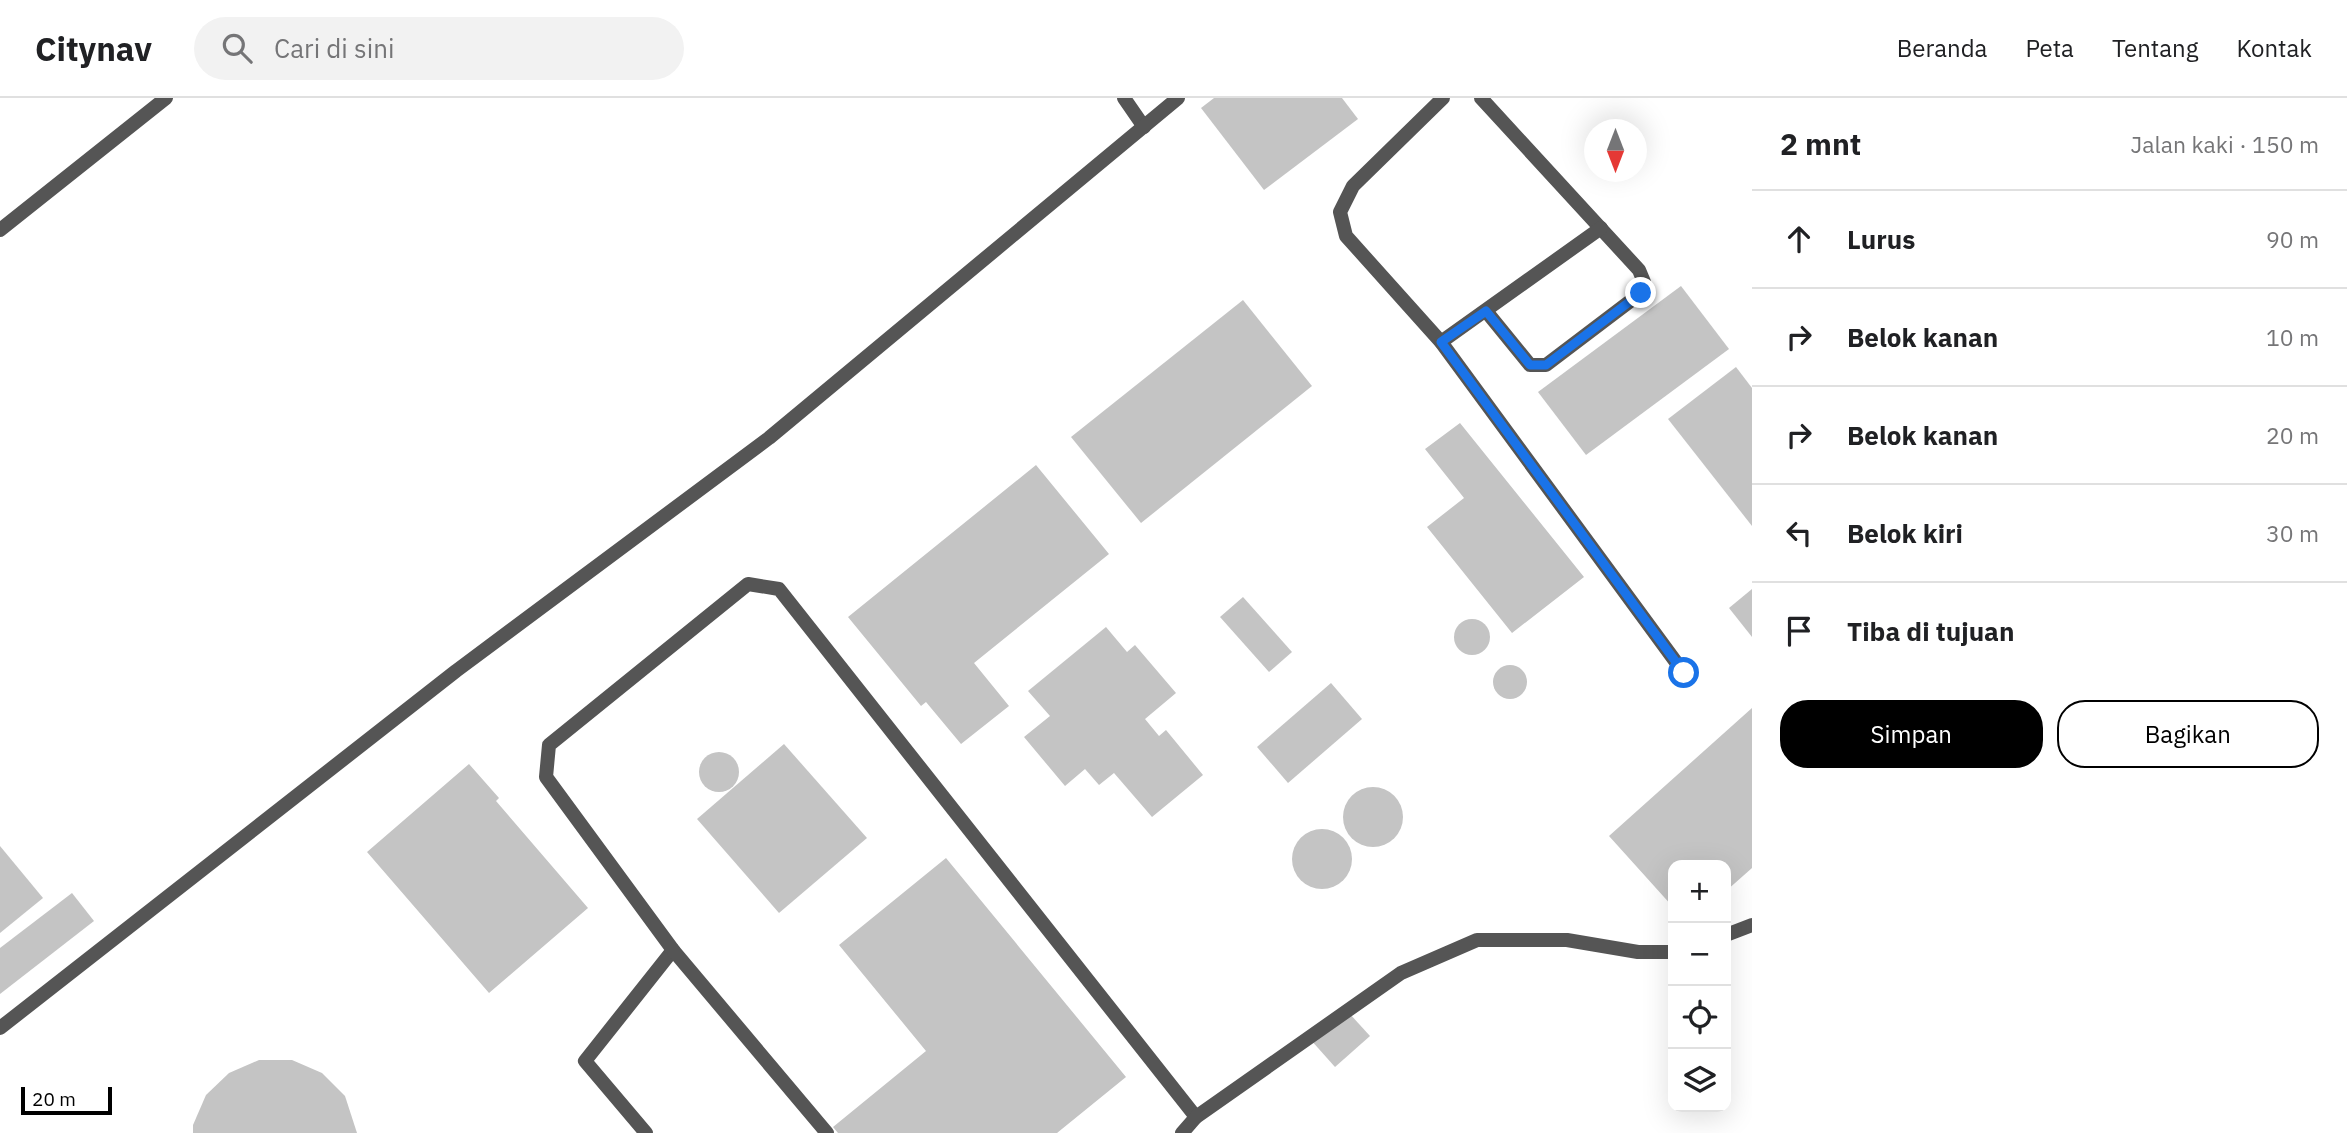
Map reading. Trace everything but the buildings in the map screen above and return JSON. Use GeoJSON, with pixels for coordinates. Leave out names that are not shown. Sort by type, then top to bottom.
{"type":"FeatureCollection","features":[{"type":"Feature","properties":{"kind":"lane"},"geometry":{"type":"LineString","coordinates":[[0,230],[166,98]]}},
{"type":"Feature","properties":{"kind":"lane"},"geometry":{"type":"LineString","coordinates":[[1124,98],[1144,127]]}},
{"type":"Feature","properties":{"kind":"lane"},"geometry":{"type":"LineString","coordinates":[[0,1028],[456,671],[769,438],[1178,98]]}},
{"type":"Feature","properties":{"kind":"lane"},"geometry":{"type":"LineString","coordinates":[[1443,98],[1353,186],[1340,212],[1346,236],[1441,342],[1684,673]]}},
{"type":"Feature","properties":{"kind":"lane"},"geometry":{"type":"LineString","coordinates":[[1481,98],[1639,270],[1644,282],[1641,293],[1546,365],[1530,365],[1486,311]]}},
{"type":"Feature","properties":{"kind":"lane"},"geometry":{"type":"LineString","coordinates":[[1441,342],[1601,228]]}},
{"type":"Feature","properties":{"kind":"lane"},"geometry":{"type":"LineString","coordinates":[[827,1133],[673,950],[546,777],[549,745],[748,584],[779,589],[1196,1116]]}},
{"type":"Feature","properties":{"kind":"lane"},"geometry":{"type":"LineString","coordinates":[[1731,933],[1752,925]]}},
{"type":"Feature","properties":{"kind":"lane"},"geometry":{"type":"LineString","coordinates":[[1182,1133],[1196,1116],[1401,973],[1477,940],[1567,940],[1638,952],[1668,952]]}},
{"type":"Feature","properties":{"kind":"lane"},"geometry":{"type":"LineString","coordinates":[[646,1133],[585,1061],[673,950]]}},
{"type":"Feature","properties":{"kind":"route"},"geometry":{"type":"LineString","coordinates":[[1641,293],[1631,297],[1546,365],[1530,365],[1486,311],[1441,342],[1684,673]]}}]}
